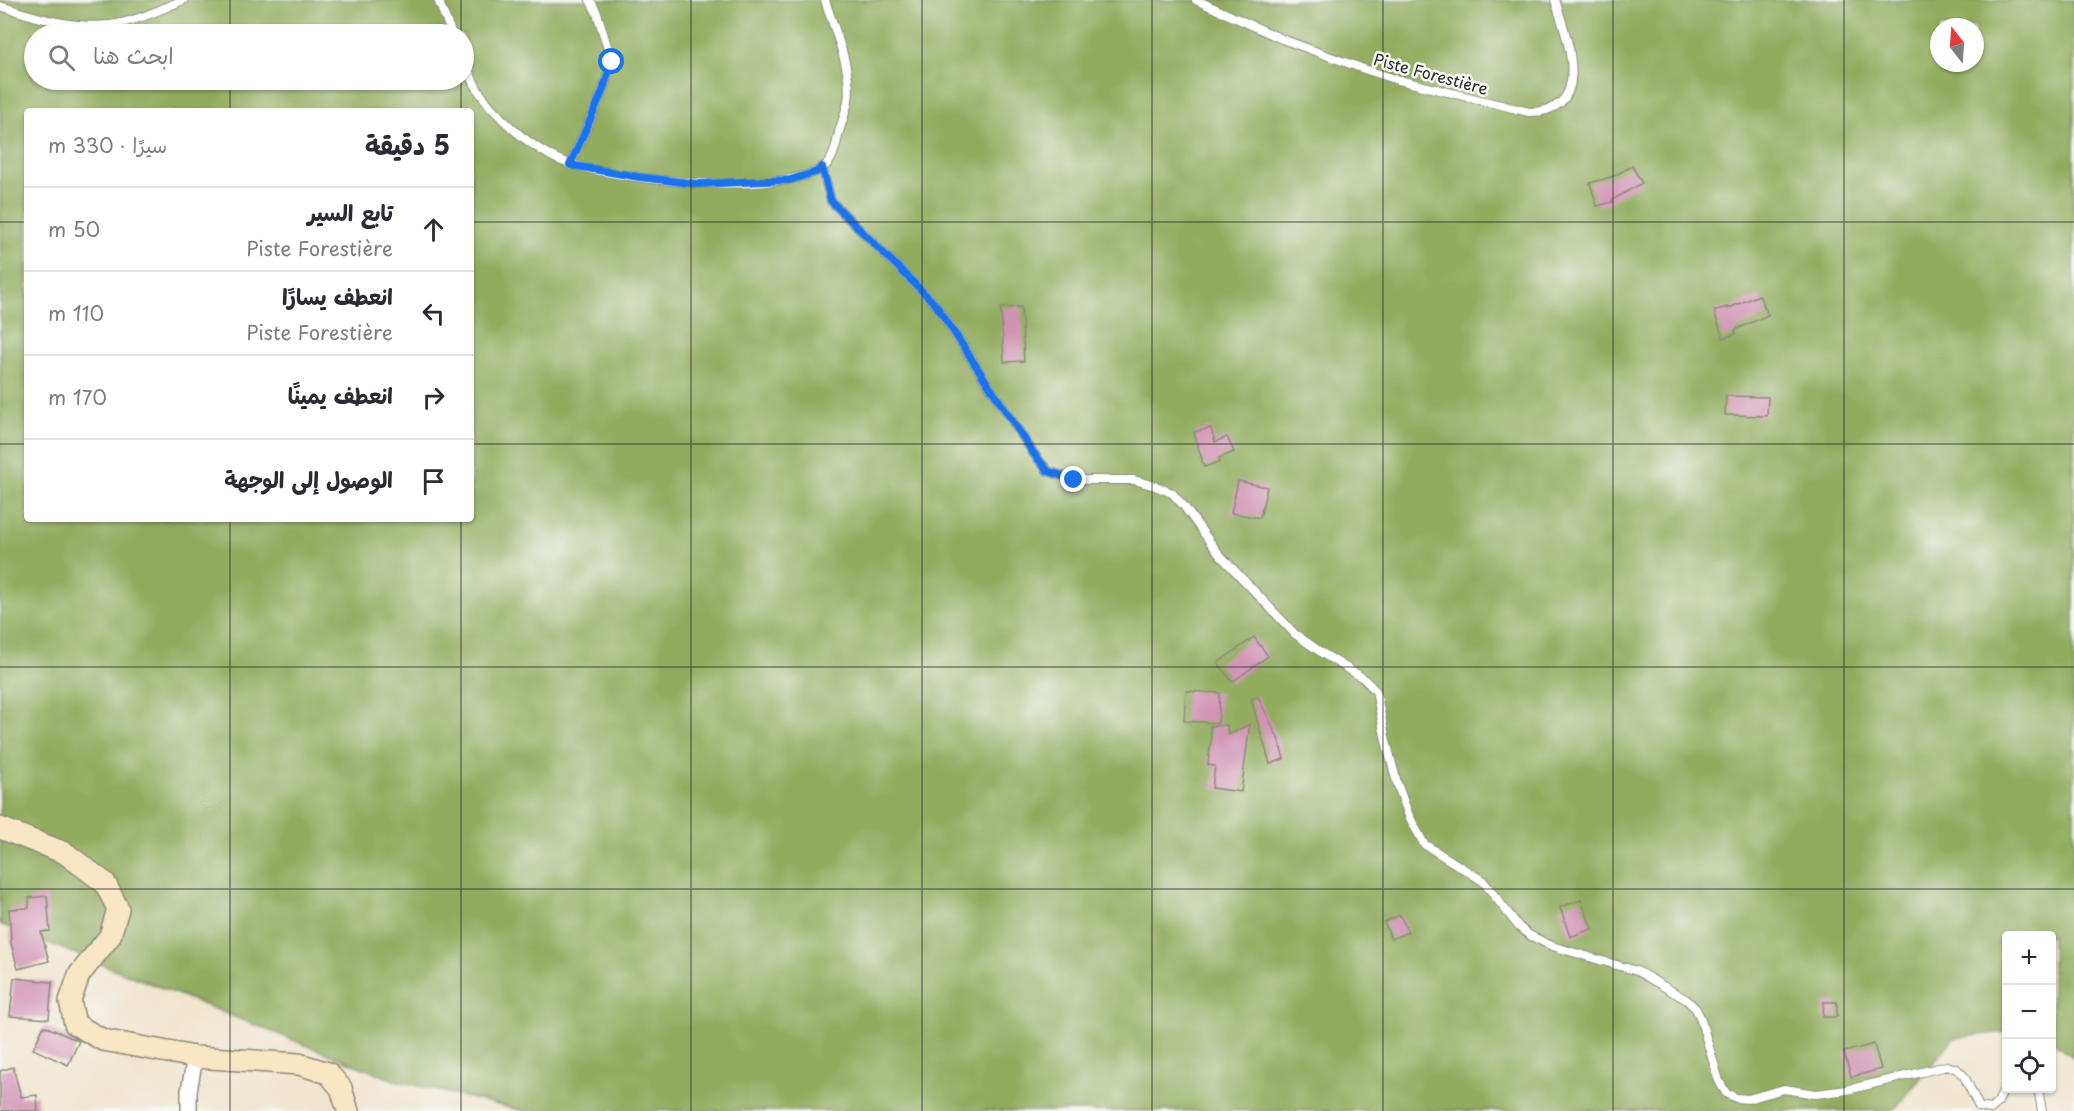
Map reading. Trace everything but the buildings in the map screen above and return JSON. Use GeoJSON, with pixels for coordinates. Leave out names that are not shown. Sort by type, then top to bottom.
{"type":"FeatureCollection","features":[{"type":"Feature","properties":{"kind":"street"},"geometry":{"type":"LineString","coordinates":[[0,828],[65,853],[105,884],[118,909],[110,936],[79,975],[70,1000],[75,1024],[103,1040],[195,1057],[299,1064],[328,1073],[341,1088],[348,1111]]}},
{"type":"Feature","properties":{"kind":"street"},"geometry":{"type":"LineString","coordinates":[[189,1111],[189,1091],[195,1057]]}},
{"type":"Feature","properties":{"kind":"lane"},"geometry":{"type":"LineString","coordinates":[[113,24],[162,10],[183,0]]}},
{"type":"Feature","properties":{"kind":"lane"},"geometry":{"type":"LineString","coordinates":[[438,0],[448,24]]}},
{"type":"Feature","properties":{"kind":"lane"},"geometry":{"type":"LineString","coordinates":[[570,165],[602,93],[612,62],[597,14],[590,0]]}},
{"type":"Feature","properties":{"kind":"lane"},"geometry":{"type":"LineString","coordinates":[[474,81],[479,91],[510,126],[534,145],[570,165],[698,184],[790,180],[816,172],[829,162],[835,149],[848,99],[846,67],[825,0]]}},
{"type":"Feature","properties":{"kind":"lane","name":"Piste Forestière"},"geometry":{"type":"LineString","coordinates":[[1196,0],[1282,39],[1350,64],[1395,79],[1529,112],[1538,112],[1557,106],[1564,99],[1571,84],[1571,55],[1556,0]]}},
{"type":"Feature","properties":{"kind":"lane"},"geometry":{"type":"LineString","coordinates":[[0,6],[51,21],[71,24]]}},
{"type":"Feature","properties":{"kind":"lane"},"geometry":{"type":"LineString","coordinates":[[822,167],[831,201],[936,305],[1048,471],[1074,480],[1134,480],[1172,493],[1219,554],[1295,634],[1364,678],[1376,690],[1397,783],[1409,816],[1424,844],[1483,881],[1519,927],[1529,934],[1551,946],[1620,964],[1637,971],[1687,1000],[1700,1017],[1719,1081],[1726,1093],[1736,1098],[1748,1099],[1784,1089],[1816,1094],[1899,1079],[1947,1066],[1957,1068],[1964,1076],[1979,1107],[1991,1109],[2003,1093]]}},
{"type":"Feature","properties":{"kind":"lane"},"geometry":{"type":"LineString","coordinates":[[2039,1093],[2042,1111]]}},
{"type":"Feature","properties":{"kind":"green space"},"geometry":{"type":"Polygon","coordinates":[[[0,0],[2074,0],[2074,1058],[2056,1044],[2056,931],[2002,931],[2002,1032],[1954,1038],[1893,1111],[523,1111],[394,1080],[0,924],[0,0]]]}},
{"type":"Feature","properties":{"kind":"route"},"geometry":{"type":"LineString","coordinates":[[612,62],[602,93],[570,165],[698,184],[790,180],[816,172],[822,167],[831,201],[936,305],[1034,454],[1048,471],[1074,480]]}}]}
